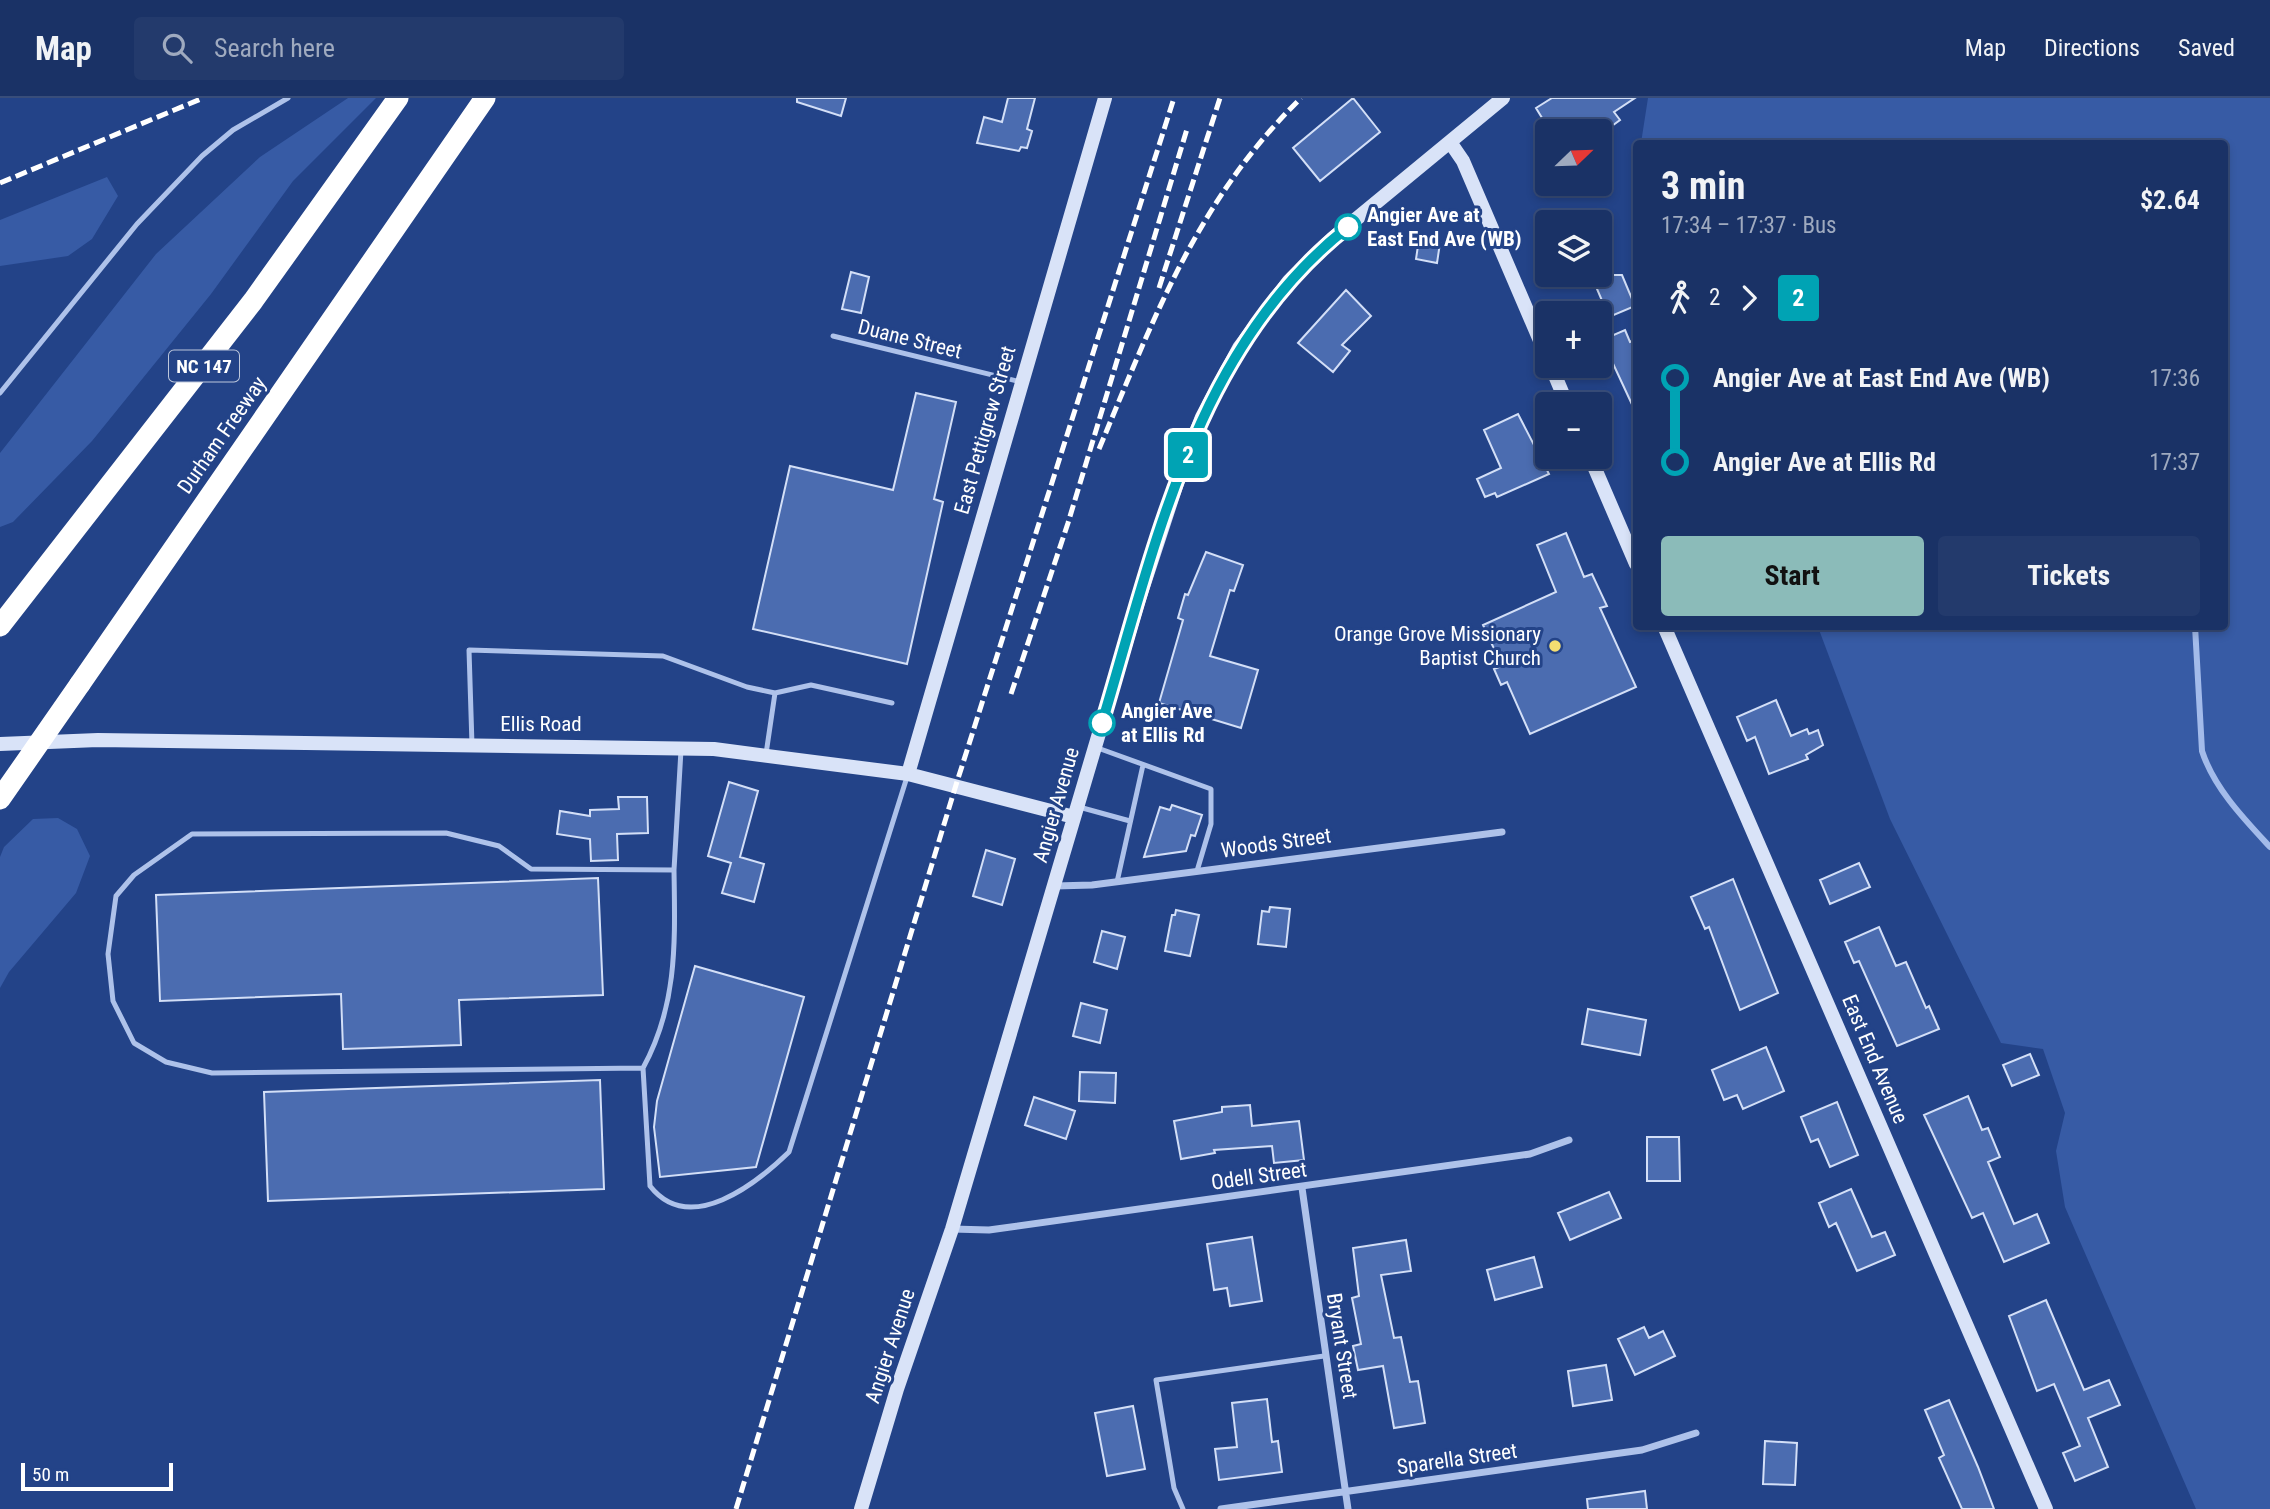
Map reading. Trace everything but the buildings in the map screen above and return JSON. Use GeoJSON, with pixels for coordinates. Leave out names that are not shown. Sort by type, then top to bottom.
{"type":"FeatureCollection","features":[{"type":"Feature","properties":{"kind":"highway","name":"NC 147"},"geometry":{"type":"LineString","coordinates":[[0,626],[199,372],[398,98]]}},
{"type":"Feature","properties":{"kind":"highway","name":"Durham Freeway"},"geometry":{"type":"LineString","coordinates":[[0,799],[485,98]]}},
{"type":"Feature","properties":{"kind":"main road","name":"East Pettigrew Street"},"geometry":{"type":"LineString","coordinates":[[908,774],[1105,98]]}},
{"type":"Feature","properties":{"kind":"main road","name":"Angier Avenue"},"geometry":{"type":"LineString","coordinates":[[861,1509],[897,1390],[952,1229],[1095,747],[1178,480],[1202,417],[1239,348],[1289,281],[1332,239],[1503,98]]}},
{"type":"Feature","properties":{"kind":"main road"},"geometry":{"type":"LineString","coordinates":[[1450,142],[1463,161],[1535,329]]}},
{"type":"Feature","properties":{"kind":"main road"},"geometry":{"type":"LineString","coordinates":[[1595,469],[1633,557]]}},
{"type":"Feature","properties":{"kind":"main road","name":"East End Avenue"},"geometry":{"type":"LineString","coordinates":[[1666,630],[2046,1509]]}},
{"type":"Feature","properties":{"kind":"main road","name":"Ellis Road"},"geometry":{"type":"LineString","coordinates":[[0,744],[98,740],[681,747],[766,754],[908,774],[1076,812]]}},
{"type":"Feature","properties":{"kind":"street","name":"Woods Street"},"geometry":{"type":"LineString","coordinates":[[1055,886],[1117,882],[1502,832]]}},
{"type":"Feature","properties":{"kind":"street","name":"Odell Street"},"geometry":{"type":"LineString","coordinates":[[952,1229],[989,1230],[1302,1188],[1530,1154],[1569,1140]]}},
{"type":"Feature","properties":{"kind":"street","name":"Bryant Street"},"geometry":{"type":"LineString","coordinates":[[1302,1188],[1348,1509]]}},
{"type":"Feature","properties":{"kind":"street","name":"Sparella Street"},"geometry":{"type":"LineString","coordinates":[[1221,1509],[1642,1450],[1696,1433]]}},
{"type":"Feature","properties":{"kind":"lane"},"geometry":{"type":"LineString","coordinates":[[0,393],[137,224],[202,156],[233,130],[288,98]]}},
{"type":"Feature","properties":{"kind":"lane","name":"Duane Street"},"geometry":{"type":"LineString","coordinates":[[833,336],[1021,382]]}},
{"type":"Feature","properties":{"kind":"lane"},"geometry":{"type":"LineString","coordinates":[[472,745],[469,650],[663,656],[747,687],[775,693],[811,685],[892,703]]}},
{"type":"Feature","properties":{"kind":"lane"},"geometry":{"type":"LineString","coordinates":[[766,754],[775,693]]}},
{"type":"Feature","properties":{"kind":"lane"},"geometry":{"type":"LineString","coordinates":[[681,747],[674,870],[676,962],[659,1038],[643,1068],[650,1186],[657,1194],[689,1205],[720,1202],[763,1177],[789,1152],[908,774]]}},
{"type":"Feature","properties":{"kind":"lane"},"geometry":{"type":"LineString","coordinates":[[1095,747],[1211,789],[1211,824],[1197,871]]}},
{"type":"Feature","properties":{"kind":"lane"},"geometry":{"type":"LineString","coordinates":[[1117,882],[1143,765]]}},
{"type":"Feature","properties":{"kind":"lane"},"geometry":{"type":"LineString","coordinates":[[1076,812],[1130,821]]}},
{"type":"Feature","properties":{"kind":"lane"},"geometry":{"type":"LineString","coordinates":[[643,1068],[212,1073],[166,1062],[134,1043],[113,1001],[108,954],[116,896],[134,875],[192,834],[446,833],[499,846],[531,869],[674,870]]}},
{"type":"Feature","properties":{"kind":"lane"},"geometry":{"type":"LineString","coordinates":[[1183,1509],[1174,1488],[1156,1380],[1324,1356]]}},
{"type":"Feature","properties":{"kind":"shaded area"},"geometry":{"type":"Polygon","coordinates":[[[348,98],[376,98],[293,181],[211,294],[92,441],[13,522],[0,527],[0,453],[156,254],[260,157],[348,98]]]}},
{"type":"Feature","properties":{"kind":"shaded area"},"geometry":{"type":"Polygon","coordinates":[[[1648,98],[2270,98],[2270,1509],[2196,1509],[2065,1207],[2056,1151],[2065,1113],[2043,1049],[2001,1043],[1890,819],[1819,630],[2228,630],[2228,140],[1641,140],[1648,98]]]}},
{"type":"Feature","properties":{"kind":"shaded area"},"geometry":{"type":"Polygon","coordinates":[[[107,177],[118,196],[92,239],[68,256],[0,266],[0,220],[107,177]]]}},
{"type":"Feature","properties":{"kind":"shaded area"},"geometry":{"type":"Polygon","coordinates":[[[58,818],[77,829],[90,856],[76,893],[9,972],[0,988],[0,857],[4,847],[33,819],[58,818]]]}},
{"type":"Feature","properties":{"kind":"waterway"},"geometry":{"type":"LineString","coordinates":[[2195,630],[2202,751],[2222,790],[2270,847]]}},
{"type":"Feature","properties":{"kind":"railway"},"geometry":{"type":"LineString","coordinates":[[0,183],[203,98]]}},
{"type":"Feature","properties":{"kind":"railway"},"geometry":{"type":"LineString","coordinates":[[736,1509],[956,785],[1174,98]]}},
{"type":"Feature","properties":{"kind":"railway"},"geometry":{"type":"LineString","coordinates":[[1159,288],[1220,98]]}},
{"type":"Feature","properties":{"kind":"railway"},"geometry":{"type":"LineString","coordinates":[[1099,449],[1160,307],[1206,219],[1233,177],[1301,98]]}},
{"type":"Feature","properties":{"kind":"railway"},"geometry":{"type":"LineString","coordinates":[[1011,694],[1068,523],[1187,129]]}},
{"type":"Feature","properties":{"kind":"bus line","name":"2"},"geometry":{"type":"LineString","coordinates":[[1102,723],[1138,602],[1202,417],[1239,348],[1263,312],[1289,281],[1348,227]]}},
{"type":"Feature","properties":{"kind":"place","name":"Angier Ave at East End Ave (WB)"},"geometry":{"type":"Point","coordinates":[1348,227]}},
{"type":"Feature","properties":{"kind":"place","name":"Orange Grove Missionary Baptist Church"},"geometry":{"type":"Point","coordinates":[1555,646]}},
{"type":"Feature","properties":{"kind":"place","name":"Angier Ave at Ellis Rd"},"geometry":{"type":"Point","coordinates":[1102,723]}}]}
